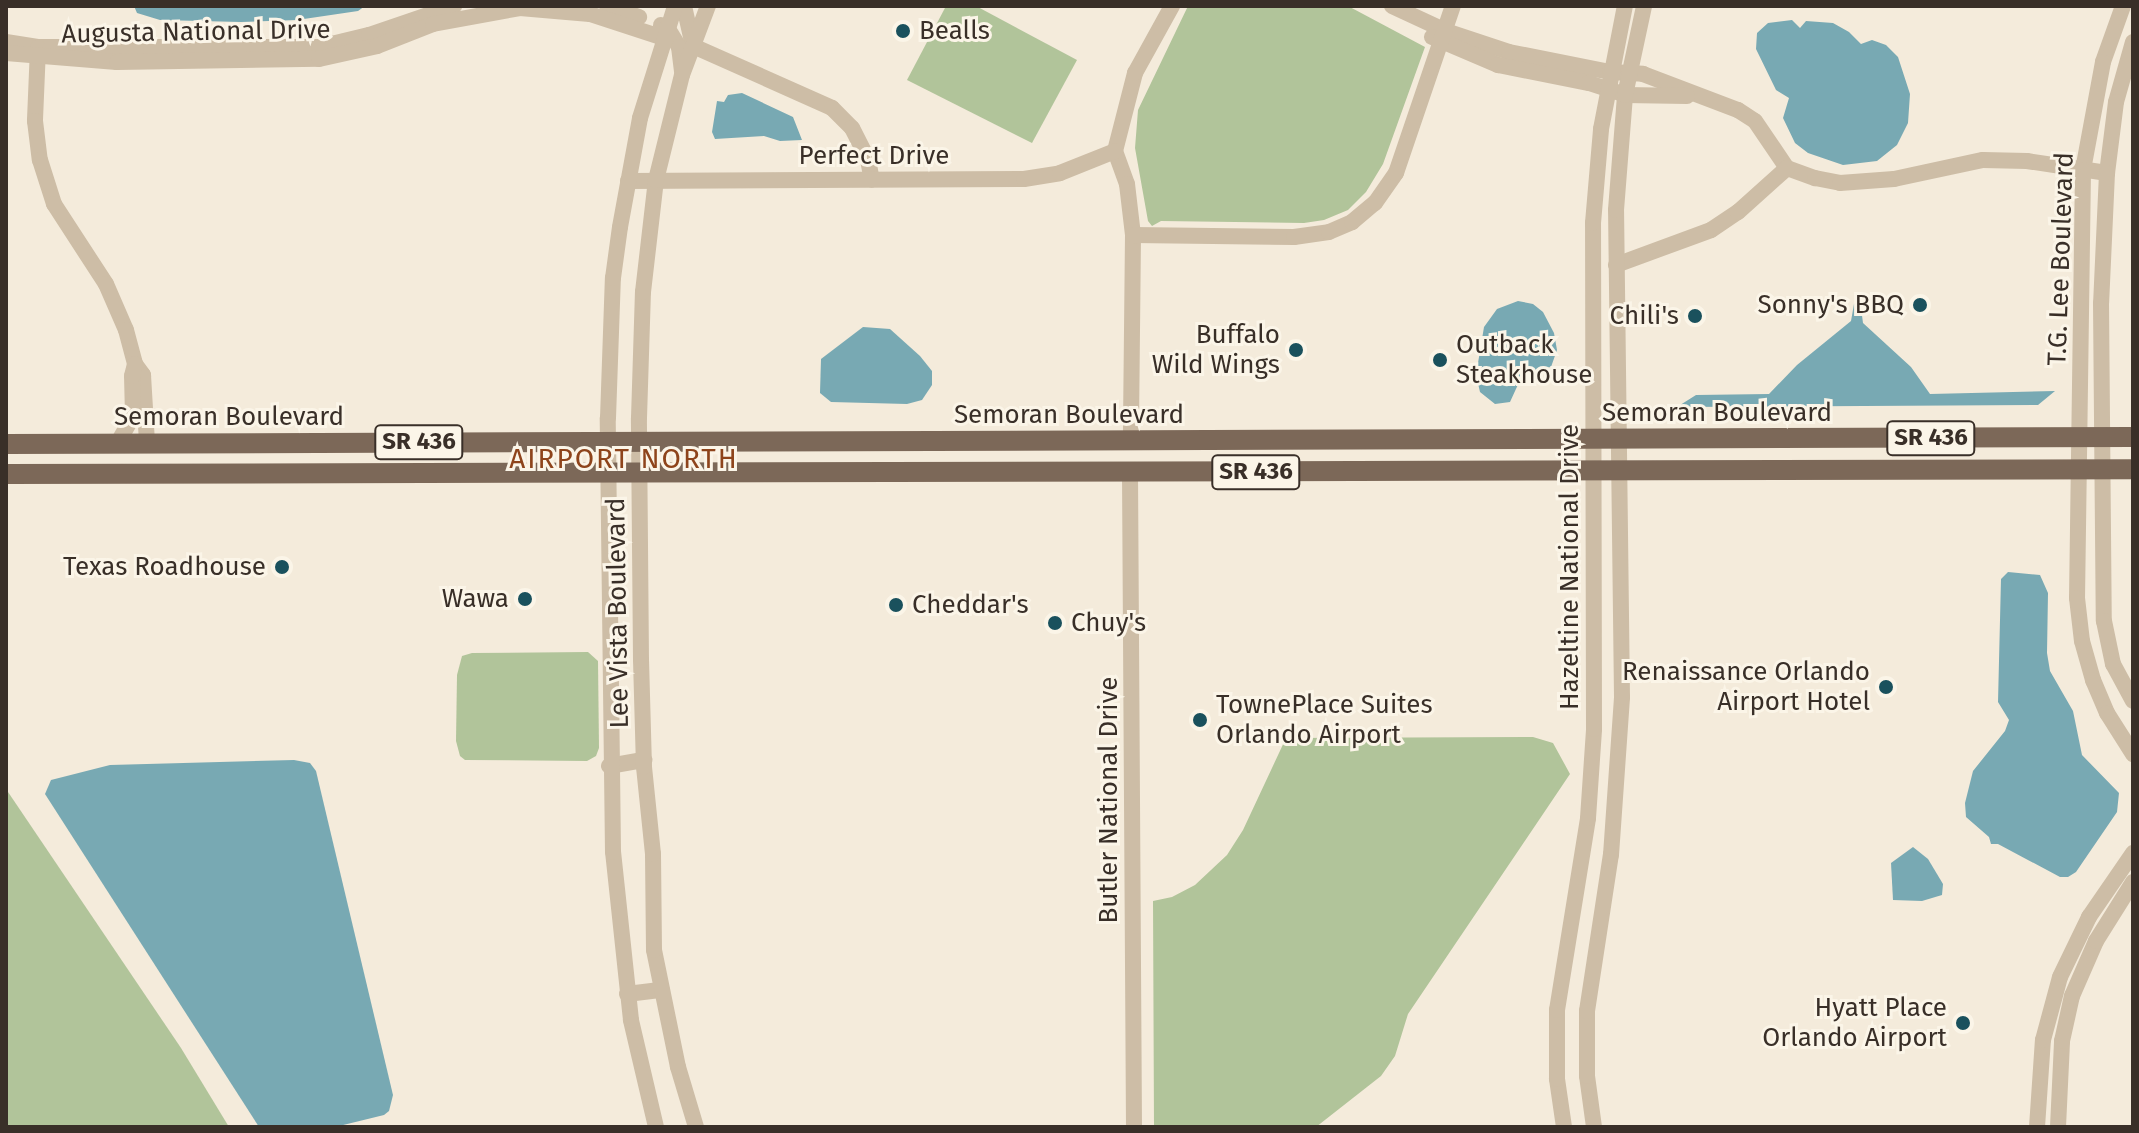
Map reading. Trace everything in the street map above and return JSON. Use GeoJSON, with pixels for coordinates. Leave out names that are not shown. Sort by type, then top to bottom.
{"type":"FeatureCollection","features":[{"type":"Feature","properties":{"kind":"main road","name":"Semoran Boulevard"},"geometry":{"type":"LineString","coordinates":[[6,444],[2133,437]]}},
{"type":"Feature","properties":{"kind":"main road"},"geometry":{"type":"LineString","coordinates":[[1078,473],[1113,457],[1131,441]]}},
{"type":"Feature","properties":{"kind":"main road"},"geometry":{"type":"LineString","coordinates":[[1130,473],[1148,458],[1182,441]]}},
{"type":"Feature","properties":{"kind":"main road"},"geometry":{"type":"LineString","coordinates":[[29,474],[107,461],[147,443]]}},
{"type":"Feature","properties":{"kind":"main road"},"geometry":{"type":"LineString","coordinates":[[132,474],[151,458],[199,443]]}},
{"type":"Feature","properties":{"kind":"main road","name":"SR 436"},"geometry":{"type":"LineString","coordinates":[[6,474],[2133,469]]}},
{"type":"Feature","properties":{"kind":"street","name":"Augusta National Drive"},"geometry":{"type":"LineString","coordinates":[[6,53],[319,47],[369,35],[454,6]]}},
{"type":"Feature","properties":{"kind":"street"},"geometry":{"type":"LineString","coordinates":[[607,6],[665,32],[679,47],[682,75]]}},
{"type":"Feature","properties":{"kind":"street","name":"Lee Vista Boulevard"},"geometry":{"type":"LineString","coordinates":[[656,1127],[627,994],[618,914],[609,766],[609,442],[613,278],[640,118],[675,6]]}},
{"type":"Feature","properties":{"kind":"street"},"geometry":{"type":"LineString","coordinates":[[684,6],[693,46],[832,108],[852,128],[872,180]]}},
{"type":"Feature","properties":{"kind":"street","name":"Lee Vista Boulevard"},"geometry":{"type":"LineString","coordinates":[[696,1127],[678,1067],[654,950],[653,854],[644,760],[639,442],[643,292],[656,180],[682,75],[708,6]]}},
{"type":"Feature","properties":{"kind":"street"},"geometry":{"type":"LineString","coordinates":[[1131,441],[1133,235],[1127,184],[1115,151],[1135,73],[1172,6]]}},
{"type":"Feature","properties":{"kind":"street"},"geometry":{"type":"LineString","coordinates":[[1374,6],[1498,65],[1625,95],[1698,96]]}},
{"type":"Feature","properties":{"kind":"street"},"geometry":{"type":"LineString","coordinates":[[1392,6],[1443,37],[1610,72],[1643,74],[1738,110],[1755,121],[1787,168],[1840,183],[1894,179],[1983,160],[2027,161],[2107,173]]}},
{"type":"Feature","properties":{"kind":"street"},"geometry":{"type":"LineString","coordinates":[[1133,235],[1294,237],[1329,232],[1352,222],[1375,203],[1396,173],[1453,6]]}},
{"type":"Feature","properties":{"kind":"street","name":"Hazeltine National Drive"},"geometry":{"type":"LineString","coordinates":[[1564,1127],[1557,1079],[1557,1010],[1592,775],[1593,223],[1607,89],[1625,6]]}},
{"type":"Feature","properties":{"kind":"street","name":"Hazeltine National Drive"},"geometry":{"type":"LineString","coordinates":[[1594,1127],[1587,1076],[1587,1011],[1606,895],[1617,793],[1622,697],[1616,210],[1625,95],[1644,6]]}},
{"type":"Feature","properties":{"kind":"street","name":"T.G. Lee Boulevard"},"geometry":{"type":"LineString","coordinates":[[2123,6],[2103,62],[2083,170],[2092,437],[2101,469],[2104,621],[2113,664],[2133,701]]}},
{"type":"Feature","properties":{"kind":"street","name":"Augusta National Drive"},"geometry":{"type":"LineString","coordinates":[[6,42],[37,52],[117,62],[319,59],[377,46],[433,24],[520,8],[590,14],[665,32]]}},
{"type":"Feature","properties":{"kind":"street","name":"T.G. Lee Boulevard"},"geometry":{"type":"LineString","coordinates":[[2133,42],[2116,102],[2107,173],[2092,437],[2077,469],[2077,598],[2082,641],[2102,704],[2133,754]]}},
{"type":"Feature","properties":{"kind":"street"},"geometry":{"type":"LineString","coordinates":[[37,52],[35,121],[40,160],[54,204],[106,284],[126,330],[135,364],[143,375],[147,443]]}},
{"type":"Feature","properties":{"kind":"street","name":"Perfect Drive"},"geometry":{"type":"LineString","coordinates":[[628,181],[1024,179],[1060,173],[1115,151]]}},
{"type":"Feature","properties":{"kind":"street"},"geometry":{"type":"LineString","coordinates":[[1616,265],[1711,230],[1738,212],[1787,168]]}},
{"type":"Feature","properties":{"kind":"street"},"geometry":{"type":"LineString","coordinates":[[117,444],[133,416],[132,376],[135,364]]}},
{"type":"Feature","properties":{"kind":"street","name":"Butler National Drive"},"geometry":{"type":"LineString","coordinates":[[1130,473],[1134,1127]]}},
{"type":"Feature","properties":{"kind":"street"},"geometry":{"type":"LineString","coordinates":[[609,766],[644,760]]}},
{"type":"Feature","properties":{"kind":"street"},"geometry":{"type":"LineString","coordinates":[[2037,1127],[2041,1053],[2060,977],[2084,924],[2133,853]]}},
{"type":"Feature","properties":{"kind":"street"},"geometry":{"type":"LineString","coordinates":[[2058,1127],[2062,1041],[2072,996],[2092,948],[2133,882]]}},
{"type":"Feature","properties":{"kind":"street"},"geometry":{"type":"LineString","coordinates":[[627,994],[662,990]]}},
{"type":"Feature","properties":{"kind":"green space"},"geometry":{"type":"Polygon","coordinates":[[[946,6],[976,6],[1077,60],[1032,143],[907,80],[946,6]]]}},
{"type":"Feature","properties":{"kind":"green space"},"geometry":{"type":"Polygon","coordinates":[[[1188,6],[1348,6],[1425,47],[1383,164],[1366,192],[1348,210],[1324,220],[1304,223],[1161,221],[1152,226],[1148,221],[1135,148],[1138,110],[1188,6]]]}},
{"type":"Feature","properties":{"kind":"green space"},"geometry":{"type":"Polygon","coordinates":[[[588,652],[598,661],[599,748],[596,756],[587,761],[465,760],[460,756],[456,741],[457,675],[462,656],[472,653],[588,652]]]}},
{"type":"Feature","properties":{"kind":"green space"},"geometry":{"type":"Polygon","coordinates":[[[1533,737],[1553,743],[1570,774],[1408,1014],[1395,1056],[1381,1076],[1316,1127],[1154,1127],[1153,901],[1172,897],[1195,885],[1227,855],[1243,830],[1286,738],[1533,737]]]}},
{"type":"Feature","properties":{"kind":"green space"},"geometry":{"type":"Polygon","coordinates":[[[6,789],[181,1048],[229,1127],[6,1127],[6,789]]]}},
{"type":"Feature","properties":{"kind":"water"},"geometry":{"type":"Polygon","coordinates":[[[134,6],[365,6],[358,11],[297,20],[241,22],[160,20],[137,13],[134,6]]]}},
{"type":"Feature","properties":{"kind":"water"},"geometry":{"type":"Polygon","coordinates":[[[1792,20],[1800,28],[1806,21],[1833,23],[1861,44],[1872,40],[1886,45],[1898,57],[1910,94],[1908,123],[1897,145],[1877,161],[1843,165],[1808,153],[1795,143],[1783,118],[1789,98],[1776,90],[1756,49],[1757,33],[1768,23],[1792,20]]]}},
{"type":"Feature","properties":{"kind":"water"},"geometry":{"type":"Polygon","coordinates":[[[742,93],[793,117],[802,140],[780,141],[764,136],[715,139],[712,132],[717,101],[724,102],[728,95],[742,93]]]}},
{"type":"Feature","properties":{"kind":"water"},"geometry":{"type":"Polygon","coordinates":[[[1860,300],[1863,323],[1911,367],[1930,394],[2055,391],[2038,405],[1677,407],[1696,395],[1769,394],[1797,365],[1851,321],[1854,304],[1860,300]]]}},
{"type":"Feature","properties":{"kind":"water"},"geometry":{"type":"Polygon","coordinates":[[[1518,301],[1533,304],[1543,312],[1554,333],[1557,350],[1551,367],[1537,369],[1521,378],[1510,402],[1495,404],[1480,392],[1476,375],[1484,327],[1497,309],[1518,301]]]}},
{"type":"Feature","properties":{"kind":"water"},"geometry":{"type":"Polygon","coordinates":[[[863,327],[890,329],[920,356],[932,371],[932,385],[922,400],[907,404],[831,402],[820,393],[821,359],[863,327]]]}},
{"type":"Feature","properties":{"kind":"water"},"geometry":{"type":"Polygon","coordinates":[[[2008,572],[2040,575],[2048,593],[2047,653],[2050,671],[2073,711],[2082,755],[2119,793],[2117,812],[2076,872],[2068,877],[2060,877],[1998,844],[1991,844],[1989,837],[1966,817],[1965,803],[1973,771],[2005,731],[2009,720],[1998,702],[2001,579],[2008,572]]]}},
{"type":"Feature","properties":{"kind":"water"},"geometry":{"type":"Polygon","coordinates":[[[294,760],[310,763],[316,771],[393,1095],[389,1111],[384,1115],[335,1127],[259,1127],[45,794],[51,780],[110,765],[294,760]]]}},
{"type":"Feature","properties":{"kind":"water"},"geometry":{"type":"Polygon","coordinates":[[[1913,847],[1928,859],[1943,884],[1942,895],[1922,901],[1893,900],[1891,863],[1913,847]]]}},
{"type":"Feature","properties":{"kind":"place","name":"Bealls"},"geometry":{"type":"Point","coordinates":[903,31]}},
{"type":"Feature","properties":{"kind":"place","name":"Sonny's BBQ"},"geometry":{"type":"Point","coordinates":[1920,305]}},
{"type":"Feature","properties":{"kind":"place","name":"Chili's"},"geometry":{"type":"Point","coordinates":[1695,316]}},
{"type":"Feature","properties":{"kind":"place","name":"Buffalo Wild Wings"},"geometry":{"type":"Point","coordinates":[1296,350]}},
{"type":"Feature","properties":{"kind":"place","name":"Outback Steakhouse"},"geometry":{"type":"Point","coordinates":[1440,360]}},
{"type":"Feature","properties":{"kind":"place","name":"Texas Roadhouse"},"geometry":{"type":"Point","coordinates":[282,567]}},
{"type":"Feature","properties":{"kind":"place","name":"Wawa"},"geometry":{"type":"Point","coordinates":[525,599]}},
{"type":"Feature","properties":{"kind":"place","name":"Cheddar's"},"geometry":{"type":"Point","coordinates":[896,605]}},
{"type":"Feature","properties":{"kind":"place","name":"Chuy's"},"geometry":{"type":"Point","coordinates":[1055,623]}},
{"type":"Feature","properties":{"kind":"place","name":"Renaissance Orlando Airport Hotel"},"geometry":{"type":"Point","coordinates":[1886,687]}},
{"type":"Feature","properties":{"kind":"place","name":"TownePlace Suites Orlando Airport"},"geometry":{"type":"Point","coordinates":[1200,720]}},
{"type":"Feature","properties":{"kind":"place","name":"Hyatt Place Orlando Airport"},"geometry":{"type":"Point","coordinates":[1963,1023]}},
{"type":"Feature","properties":{"kind":"district","name":"AIRPORT NORTH"},"geometry":{"type":"Point","coordinates":[624,459]}}]}
